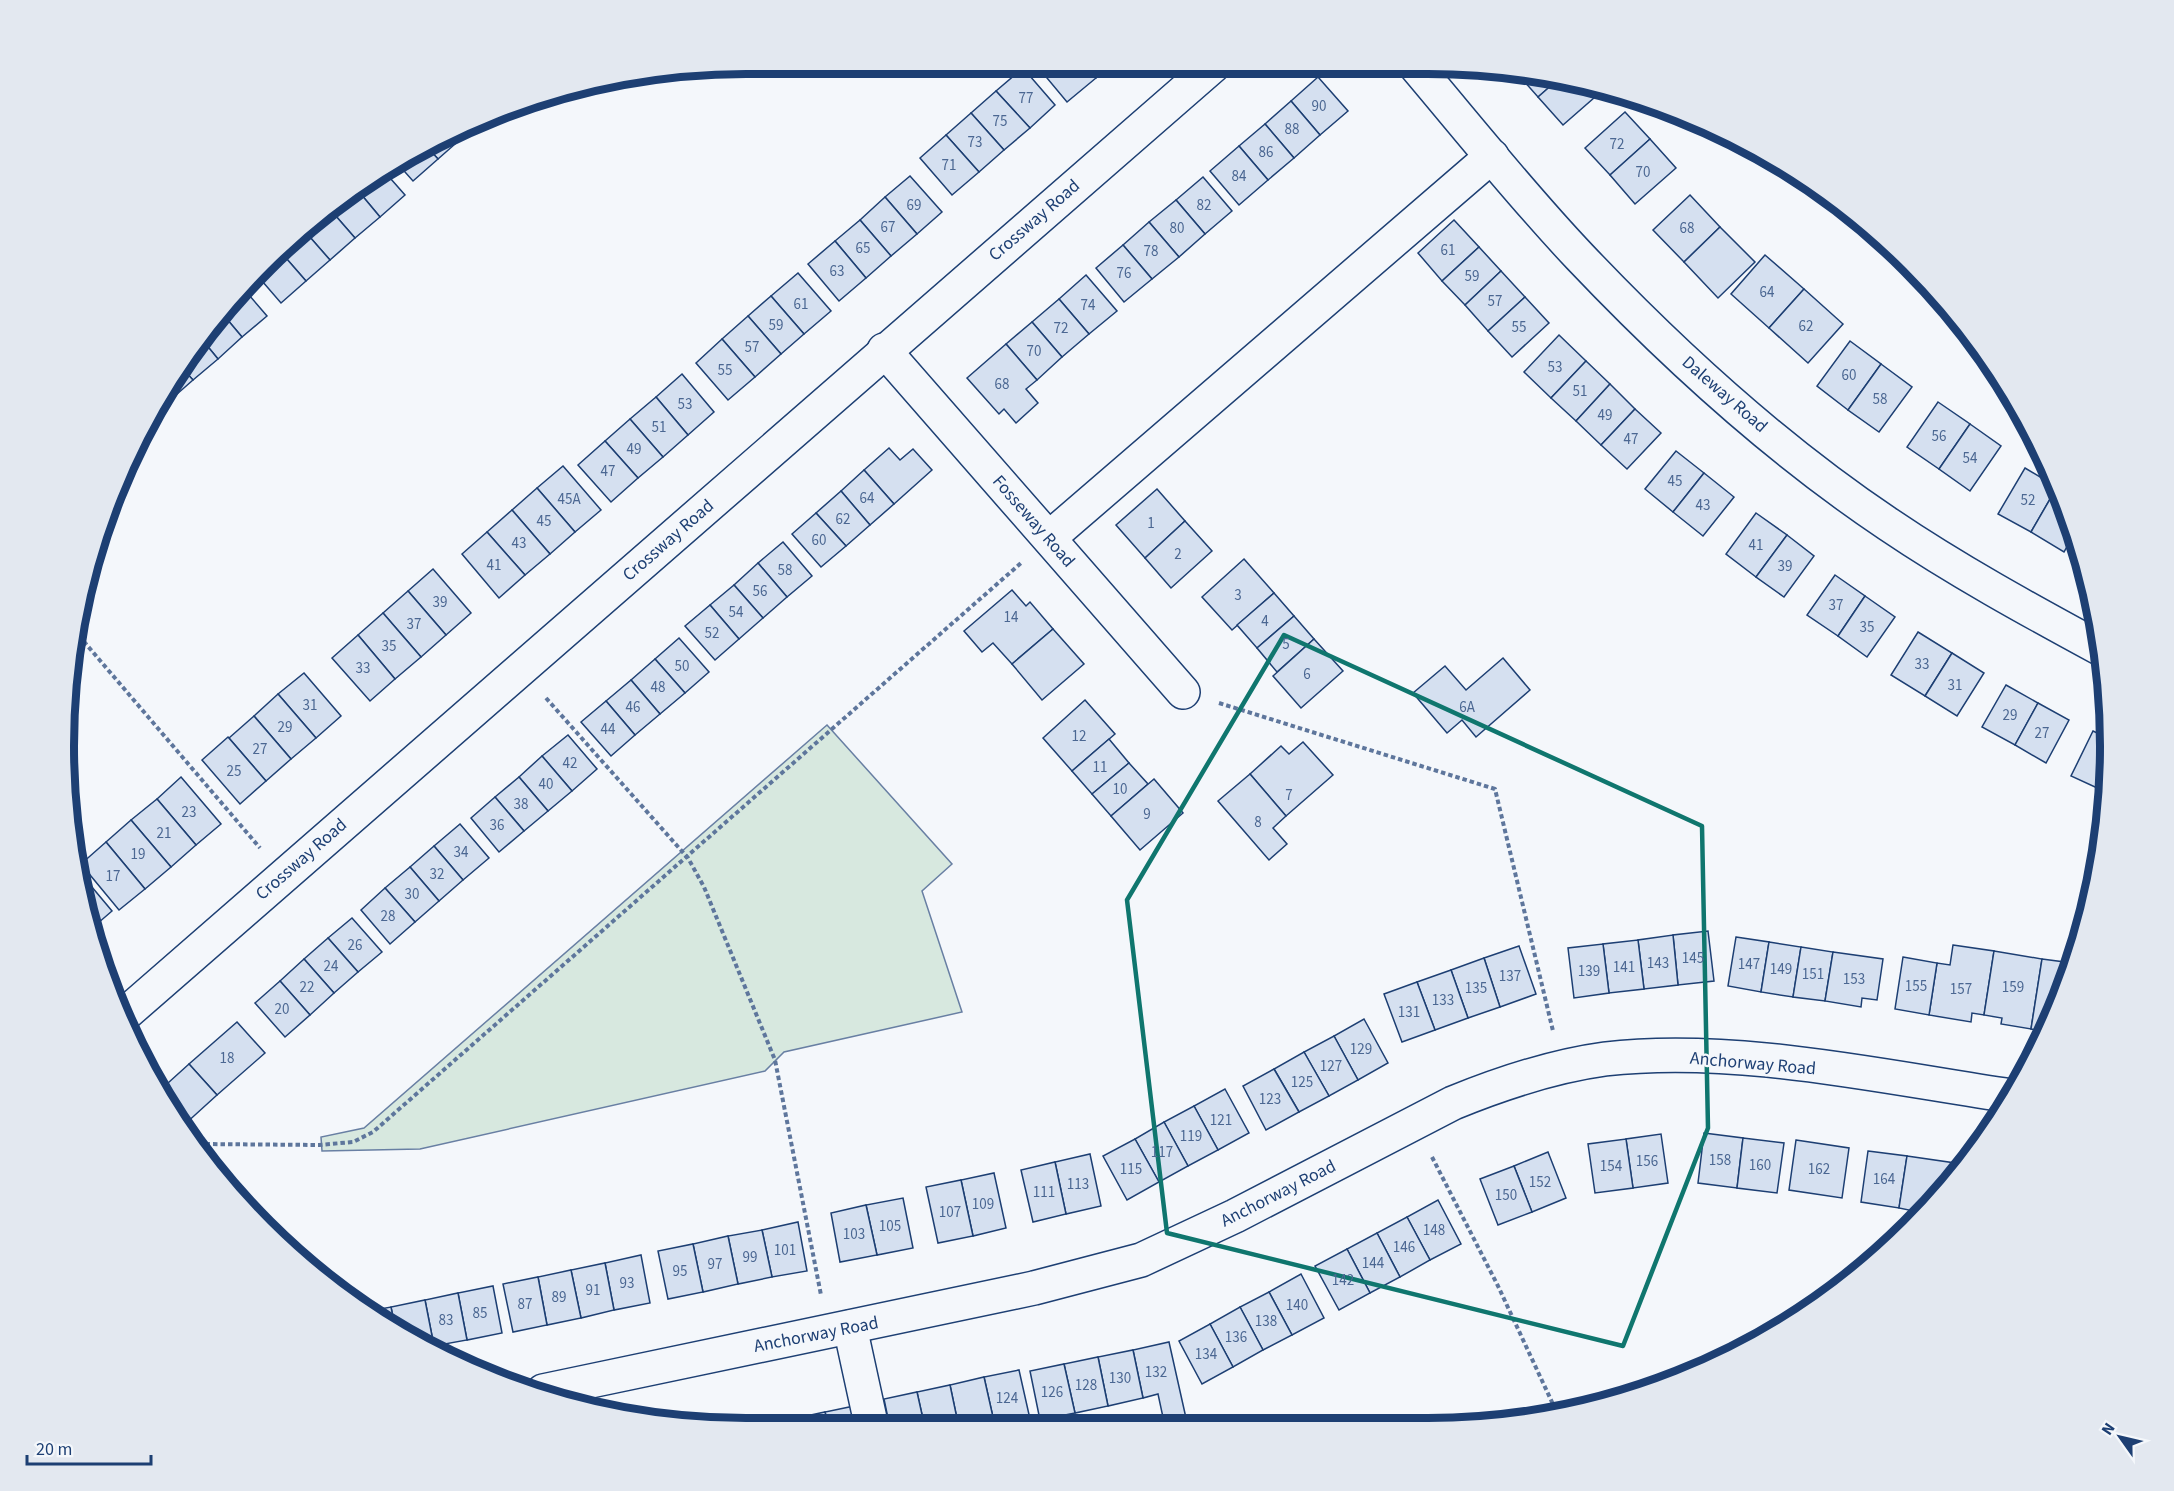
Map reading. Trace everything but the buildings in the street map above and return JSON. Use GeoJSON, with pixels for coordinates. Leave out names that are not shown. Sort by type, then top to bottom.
{"type":"FeatureCollection","features":[{"type":"Feature","properties":{"kind":"street","name":"Crossway Road"},"geometry":{"type":"LineString","coordinates":[[129,1011],[884,350],[1205,73]]}},
{"type":"Feature","properties":{"kind":"street","name":"Daleway Road"},"geometry":{"type":"LineString","coordinates":[[1421,73],[1580,257],[1664,341],[1804,462],[1887,524],[1958,569],[2093,644]]}},
{"type":"Feature","properties":{"kind":"street"},"geometry":{"type":"LineString","coordinates":[[1049,538],[1492,156]]}},
{"type":"Feature","properties":{"kind":"street","name":"Fosseway Road"},"geometry":{"type":"LineString","coordinates":[[884,350],[1184,692]]}},
{"type":"Feature","properties":{"kind":"street","name":"Anchorway Road"},"geometry":{"type":"LineString","coordinates":[[552,1389],[1034,1288],[1141,1260],[1234,1216],[1414,1122],[1489,1088],[1562,1067],[1606,1059],[1743,1058],[2002,1095]]}},
{"type":"Feature","properties":{"kind":"street"},"geometry":{"type":"LineString","coordinates":[[839,1329],[869,1418]]}},
{"type":"Feature","properties":{"kind":"path"},"geometry":{"type":"LineString","coordinates":[[204,1144],[319,1145],[352,1142],[373,1132],[688,858],[1049,538]]}},
{"type":"Feature","properties":{"kind":"path"},"geometry":{"type":"LineString","coordinates":[[82,639],[284,875]]}},
{"type":"Feature","properties":{"kind":"path"},"geometry":{"type":"LineString","coordinates":[[520,669],[688,858],[704,887],[775,1060],[839,1329]]}},
{"type":"Feature","properties":{"kind":"path"},"geometry":{"type":"LineString","coordinates":[[1184,692],[1495,789],[1562,1067]]}},
{"type":"Feature","properties":{"kind":"path"},"geometry":{"type":"LineString","coordinates":[[1414,1122],[1498,1286],[1554,1406]]}},
{"type":"Feature","properties":{"kind":"highlighted area"},"geometry":{"type":"Polygon","coordinates":[[[1284,635],[1702,826],[1708,1128],[1623,1346],[1167,1233],[1127,900],[1284,635]]]}},
{"type":"Feature","properties":{"kind":"shaded area"},"geometry":{"type":"Polygon","coordinates":[[[827,725],[952,864],[922,891],[962,1012],[784,1052],[765,1071],[420,1149],[322,1151],[321,1137],[364,1128],[827,725]]]}}]}
